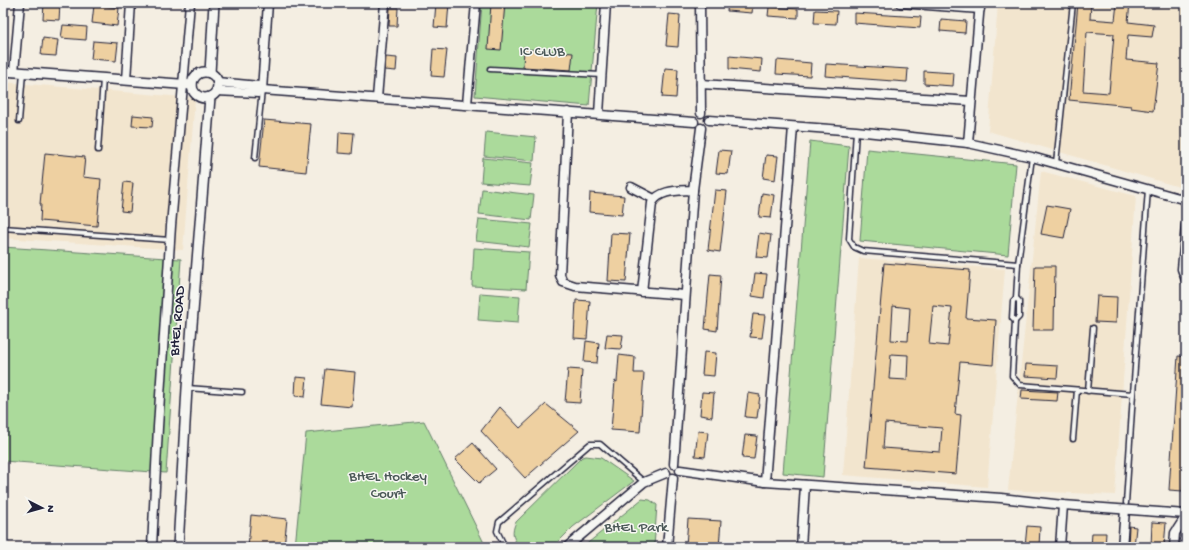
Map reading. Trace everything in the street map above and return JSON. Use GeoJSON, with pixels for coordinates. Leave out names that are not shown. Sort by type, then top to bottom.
{"type":"FeatureCollection","features":[{"type":"Feature","properties":{"kind":"street"},"geometry":{"type":"LineString","coordinates":[[19,72],[20,3]]}},
{"type":"Feature","properties":{"kind":"street"},"geometry":{"type":"LineString","coordinates":[[126,80],[132,3]]}},
{"type":"Feature","properties":{"kind":"street"},"geometry":{"type":"LineString","coordinates":[[152,547],[170,240],[188,85],[190,3]]}},
{"type":"Feature","properties":{"kind":"street"},"geometry":{"type":"LineString","coordinates":[[210,73],[214,3]]}},
{"type":"Feature","properties":{"kind":"street"},"geometry":{"type":"LineString","coordinates":[[262,90],[268,3]]}},
{"type":"Feature","properties":{"kind":"street"},"geometry":{"type":"LineString","coordinates":[[377,98],[385,3]]}},
{"type":"Feature","properties":{"kind":"street"},"geometry":{"type":"LineString","coordinates":[[467,104],[476,3]]}},
{"type":"Feature","properties":{"kind":"street"},"geometry":{"type":"LineString","coordinates":[[599,114],[606,3]]}},
{"type":"Feature","properties":{"kind":"street"},"geometry":{"type":"LineString","coordinates":[[700,3],[701,113]]}},
{"type":"Feature","properties":{"kind":"street"},"geometry":{"type":"LineString","coordinates":[[900,3],[980,6],[968,143]]}},
{"type":"Feature","properties":{"kind":"street"},"geometry":{"type":"LineString","coordinates":[[3,71],[188,85],[194,93],[202,98],[215,90],[259,86],[262,90],[694,122],[701,128]]}},
{"type":"Feature","properties":{"kind":"street"},"geometry":{"type":"LineString","coordinates":[[188,85],[197,74],[205,72],[210,73],[216,78],[215,90]]}},
{"type":"Feature","properties":{"kind":"street"},"geometry":{"type":"LineString","coordinates":[[701,84],[971,101]]}},
{"type":"Feature","properties":{"kind":"street","name":"BHEL ROAD"},"geometry":{"type":"LineString","coordinates":[[178,547],[187,388],[215,90]]}},
{"type":"Feature","properties":{"kind":"street"},"geometry":{"type":"LineString","coordinates":[[568,112],[560,275],[563,282],[575,286],[685,295]]}},
{"type":"Feature","properties":{"kind":"street"},"geometry":{"type":"LineString","coordinates":[[701,113],[706,114],[709,120],[706,127],[701,128]]}},
{"type":"Feature","properties":{"kind":"street"},"geometry":{"type":"LineString","coordinates":[[694,122],[697,115],[701,113]]}},
{"type":"Feature","properties":{"kind":"street"},"geometry":{"type":"LineString","coordinates":[[709,120],[856,131],[968,143],[1056,163],[1186,200]]}},
{"type":"Feature","properties":{"kind":"street"},"geometry":{"type":"LineString","coordinates":[[765,482],[793,127]]}},
{"type":"Feature","properties":{"kind":"street"},"geometry":{"type":"LineString","coordinates":[[674,464],[693,190],[701,128]]}},
{"type":"Feature","properties":{"kind":"street"},"geometry":{"type":"LineString","coordinates":[[631,187],[654,199]]}},
{"type":"Feature","properties":{"kind":"street"},"geometry":{"type":"LineString","coordinates":[[642,292],[651,209],[654,199],[658,194],[665,192],[693,190]]}},
{"type":"Feature","properties":{"kind":"street"},"geometry":{"type":"LineString","coordinates":[[1186,225],[1182,269],[1186,280]]}},
{"type":"Feature","properties":{"kind":"street"},"geometry":{"type":"LineString","coordinates":[[674,464],[678,466],[680,470],[765,482],[1001,498],[1063,505],[1126,506],[1186,515],[1175,533],[1174,547]]}},
{"type":"Feature","properties":{"kind":"street"},"geometry":{"type":"LineString","coordinates":[[668,547],[670,475],[668,466],[674,464]]}},
{"type":"Feature","properties":{"kind":"street"},"geometry":{"type":"LineString","coordinates":[[567,547],[644,482],[670,475],[677,476],[680,470]]}},
{"type":"Feature","properties":{"kind":"street"},"geometry":{"type":"LineString","coordinates":[[801,547],[805,485]]}},
{"type":"Feature","properties":{"kind":"street"},"geometry":{"type":"LineString","coordinates":[[1060,547],[1063,505]]}},
{"type":"Feature","properties":{"kind":"street"},"geometry":{"type":"LineString","coordinates":[[1122,547],[1126,506]]}},
{"type":"Feature","properties":{"kind":"lane"},"geometry":{"type":"LineString","coordinates":[[1056,163],[1073,3]]}},
{"type":"Feature","properties":{"kind":"lane"},"geometry":{"type":"LineString","coordinates":[[490,70],[601,75]]}},
{"type":"Feature","properties":{"kind":"lane"},"geometry":{"type":"LineString","coordinates":[[19,72],[19,121]]}},
{"type":"Feature","properties":{"kind":"lane"},"geometry":{"type":"LineString","coordinates":[[98,150],[103,78]]}},
{"type":"Feature","properties":{"kind":"lane"},"geometry":{"type":"LineString","coordinates":[[255,158],[262,90]]}},
{"type":"Feature","properties":{"kind":"lane"},"geometry":{"type":"LineString","coordinates":[[856,131],[849,239],[854,247],[863,251],[1018,264]]}},
{"type":"Feature","properties":{"kind":"lane"},"geometry":{"type":"LineString","coordinates":[[1032,157],[1018,264],[1016,298],[1019,301],[1019,317],[1015,322],[1012,376],[1020,385],[1133,394]]}},
{"type":"Feature","properties":{"kind":"lane"},"geometry":{"type":"LineString","coordinates":[[1126,506],[1148,189]]}},
{"type":"Feature","properties":{"kind":"lane"},"geometry":{"type":"LineString","coordinates":[[3,228],[170,240]]}},
{"type":"Feature","properties":{"kind":"lane"},"geometry":{"type":"LineString","coordinates":[[1088,391],[1093,328]]}},
{"type":"Feature","properties":{"kind":"lane"},"geometry":{"type":"LineString","coordinates":[[187,388],[242,392]]}},
{"type":"Feature","properties":{"kind":"lane"},"geometry":{"type":"LineString","coordinates":[[1073,438],[1077,390]]}},
{"type":"Feature","properties":{"kind":"lane"},"geometry":{"type":"LineString","coordinates":[[505,547],[497,531],[499,522],[590,444],[600,444],[644,482]]}},
{"type":"Feature","properties":{"kind":"shaded area"},"geometry":{"type":"Polygon","coordinates":[[[998,3],[1186,3],[1186,189],[988,131],[998,3]]]}},
{"type":"Feature","properties":{"kind":"shaded area"},"geometry":{"type":"Polygon","coordinates":[[[3,82],[195,98],[183,250],[3,238],[3,82]]]}},
{"type":"Feature","properties":{"kind":"shaded area"},"geometry":{"type":"Polygon","coordinates":[[[1041,171],[1136,196],[1115,495],[1008,490],[1041,171]]]}},
{"type":"Feature","properties":{"kind":"shaded area"},"geometry":{"type":"Polygon","coordinates":[[[859,258],[1005,269],[987,487],[843,475],[859,258]]]}},
{"type":"Feature","properties":{"kind":"green space","name":"IC CLUB"},"geometry":{"type":"Polygon","coordinates":[[[482,3],[598,3],[589,106],[475,96],[482,3]]]}},
{"type":"Feature","properties":{"kind":"green space"},"geometry":{"type":"Polygon","coordinates":[[[486,132],[536,137],[534,161],[484,156],[486,132]]]}},
{"type":"Feature","properties":{"kind":"green space"},"geometry":{"type":"Polygon","coordinates":[[[810,141],[849,146],[823,477],[783,473],[810,141]]]}},
{"type":"Feature","properties":{"kind":"green space"},"geometry":{"type":"Polygon","coordinates":[[[867,149],[1016,164],[1008,255],[860,241],[867,149]]]}},
{"type":"Feature","properties":{"kind":"green space"},"geometry":{"type":"Polygon","coordinates":[[[483,158],[533,163],[530,186],[481,182],[483,158]]]}},
{"type":"Feature","properties":{"kind":"green space"},"geometry":{"type":"Polygon","coordinates":[[[482,189],[534,195],[531,220],[479,214],[482,189]]]}},
{"type":"Feature","properties":{"kind":"green space"},"geometry":{"type":"Polygon","coordinates":[[[479,219],[532,224],[529,247],[476,241],[479,219]]]}},
{"type":"Feature","properties":{"kind":"green space"},"geometry":{"type":"Polygon","coordinates":[[[3,247],[181,259],[166,473],[3,461],[3,247]]]}},
{"type":"Feature","properties":{"kind":"green space"},"geometry":{"type":"Polygon","coordinates":[[[474,248],[529,252],[526,289],[472,286],[474,248]]]}},
{"type":"Feature","properties":{"kind":"green space"},"geometry":{"type":"Polygon","coordinates":[[[480,293],[520,296],[518,323],[478,320],[480,293]]]}},
{"type":"Feature","properties":{"kind":"green space","name":"BHEL Hockey Court"},"geometry":{"type":"Polygon","coordinates":[[[424,421],[486,547],[295,547],[306,433],[424,421]]]}},
{"type":"Feature","properties":{"kind":"green space"},"geometry":{"type":"Polygon","coordinates":[[[586,456],[601,458],[634,481],[573,527],[553,547],[519,547],[513,535],[516,522],[582,457],[586,456]]]}},
{"type":"Feature","properties":{"kind":"green space","name":"BHEL Park"},"geometry":{"type":"Polygon","coordinates":[[[642,499],[650,500],[657,505],[654,547],[583,547],[642,499]]]}},
{"type":"Feature","properties":{"kind":"building"},"geometry":{"type":"Polygon","coordinates":[[[44,3],[60,4],[59,20],[43,19],[44,3]]]}},
{"type":"Feature","properties":{"kind":"building"},"geometry":{"type":"Polygon","coordinates":[[[436,3],[449,3],[447,28],[434,27],[436,3]]]}},
{"type":"Feature","properties":{"kind":"building"},"geometry":{"type":"Polygon","coordinates":[[[491,3],[505,3],[501,50],[488,49],[491,3]]]}},
{"type":"Feature","properties":{"kind":"building"},"geometry":{"type":"Polygon","coordinates":[[[728,3],[753,4],[752,13],[727,11],[728,3]]]}},
{"type":"Feature","properties":{"kind":"building"},"geometry":{"type":"Polygon","coordinates":[[[1078,3],[1091,3],[1090,19],[1115,21],[1117,3],[1130,3],[1128,22],[1154,25],[1152,37],[1128,35],[1126,60],[1159,63],[1153,111],[1131,108],[1131,106],[1069,100],[1078,3]],[[1087,32],[1083,91],[1109,93],[1114,34],[1087,32]]]}},
{"type":"Feature","properties":{"kind":"building"},"geometry":{"type":"Polygon","coordinates":[[[94,5],[119,8],[117,26],[92,23],[94,5]]]}},
{"type":"Feature","properties":{"kind":"building"},"geometry":{"type":"Polygon","coordinates":[[[769,7],[798,9],[798,18],[768,16],[769,7]]]}},
{"type":"Feature","properties":{"kind":"building"},"geometry":{"type":"Polygon","coordinates":[[[390,8],[398,8],[397,26],[389,26],[390,8]]]}},
{"type":"Feature","properties":{"kind":"building"},"geometry":{"type":"Polygon","coordinates":[[[815,10],[837,11],[836,24],[814,23],[815,10]]]}},
{"type":"Feature","properties":{"kind":"building"},"geometry":{"type":"Polygon","coordinates":[[[854,13],[921,17],[920,28],[854,23],[854,13]]]}},
{"type":"Feature","properties":{"kind":"building"},"geometry":{"type":"Polygon","coordinates":[[[669,14],[680,15],[678,47],[666,46],[669,14]]]}},
{"type":"Feature","properties":{"kind":"building"},"geometry":{"type":"Polygon","coordinates":[[[941,19],[966,21],[965,33],[940,31],[941,19]]]}},
{"type":"Feature","properties":{"kind":"building"},"geometry":{"type":"Polygon","coordinates":[[[63,25],[87,27],[86,40],[61,38],[63,25]]]}},
{"type":"Feature","properties":{"kind":"building"},"geometry":{"type":"Polygon","coordinates":[[[43,38],[58,40],[56,56],[41,55],[43,38]]]}},
{"type":"Feature","properties":{"kind":"building"},"geometry":{"type":"Polygon","coordinates":[[[93,41],[118,43],[116,61],[91,59],[93,41]]]}},
{"type":"Feature","properties":{"kind":"building"},"geometry":{"type":"Polygon","coordinates":[[[433,49],[447,50],[444,77],[431,76],[433,49]]]}},
{"type":"Feature","properties":{"kind":"building"},"geometry":{"type":"Polygon","coordinates":[[[524,49],[573,53],[571,70],[523,67],[524,49]]]}},
{"type":"Feature","properties":{"kind":"building"},"geometry":{"type":"Polygon","coordinates":[[[729,56],[762,59],[761,72],[729,69],[729,56]]]}},
{"type":"Feature","properties":{"kind":"building"},"geometry":{"type":"Polygon","coordinates":[[[386,57],[397,58],[396,71],[385,70],[386,57]]]}},
{"type":"Feature","properties":{"kind":"building"},"geometry":{"type":"Polygon","coordinates":[[[777,60],[811,63],[810,76],[776,74],[777,60]]]}},
{"type":"Feature","properties":{"kind":"building"},"geometry":{"type":"Polygon","coordinates":[[[826,64],[908,69],[907,82],[825,76],[826,64]]]}},
{"type":"Feature","properties":{"kind":"building"},"geometry":{"type":"Polygon","coordinates":[[[665,68],[678,69],[676,98],[662,97],[665,68]]]}},
{"type":"Feature","properties":{"kind":"building"},"geometry":{"type":"Polygon","coordinates":[[[924,71],[954,73],[953,86],[924,84],[924,71]]]}},
{"type":"Feature","properties":{"kind":"building"},"geometry":{"type":"Polygon","coordinates":[[[133,115],[153,117],[152,127],[132,126],[133,115]]]}},
{"type":"Feature","properties":{"kind":"building"},"geometry":{"type":"Polygon","coordinates":[[[264,120],[311,124],[306,172],[259,167],[264,120]]]}},
{"type":"Feature","properties":{"kind":"building"},"geometry":{"type":"Polygon","coordinates":[[[339,132],[354,133],[352,154],[338,153],[339,132]]]}},
{"type":"Feature","properties":{"kind":"building"},"geometry":{"type":"Polygon","coordinates":[[[719,150],[731,151],[728,174],[716,173],[719,150]]]}},
{"type":"Feature","properties":{"kind":"building"},"geometry":{"type":"Polygon","coordinates":[[[45,153],[85,157],[83,177],[101,179],[97,226],[40,221],[40,204],[45,153]]]}},
{"type":"Feature","properties":{"kind":"building"},"geometry":{"type":"Polygon","coordinates":[[[766,155],[778,156],[775,180],[763,178],[766,155]]]}},
{"type":"Feature","properties":{"kind":"building"},"geometry":{"type":"Polygon","coordinates":[[[124,182],[133,183],[130,212],[121,211],[124,182]]]}},
{"type":"Feature","properties":{"kind":"building"},"geometry":{"type":"Polygon","coordinates":[[[715,190],[727,191],[720,252],[708,250],[715,190]]]}},
{"type":"Feature","properties":{"kind":"building"},"geometry":{"type":"Polygon","coordinates":[[[590,193],[624,196],[622,215],[589,212],[590,193]]]}},
{"type":"Feature","properties":{"kind":"building"},"geometry":{"type":"Polygon","coordinates":[[[762,193],[774,195],[771,218],[759,217],[762,193]]]}},
{"type":"Feature","properties":{"kind":"building"},"geometry":{"type":"Polygon","coordinates":[[[1047,205],[1070,209],[1064,238],[1041,234],[1047,205]]]}},
{"type":"Feature","properties":{"kind":"building"},"geometry":{"type":"Polygon","coordinates":[[[611,233],[630,234],[626,282],[608,281],[611,233]]]}},
{"type":"Feature","properties":{"kind":"building"},"geometry":{"type":"Polygon","coordinates":[[[759,233],[771,235],[768,258],[756,257],[759,233]]]}},
{"type":"Feature","properties":{"kind":"building"},"geometry":{"type":"Polygon","coordinates":[[[884,263],[970,270],[966,318],[996,320],[993,365],[960,362],[955,414],[961,415],[956,474],[866,467],[884,263]],[[893,306],[891,340],[908,341],[910,308],[893,306]],[[933,306],[929,344],[948,346],[952,308],[933,306]],[[891,354],[889,379],[907,380],[908,355],[891,354]],[[885,423],[883,448],[940,452],[942,428],[885,423]]]}},
{"type":"Feature","properties":{"kind":"building"},"geometry":{"type":"Polygon","coordinates":[[[1035,266],[1055,266],[1054,330],[1033,330],[1035,266]]]}},
{"type":"Feature","properties":{"kind":"building"},"geometry":{"type":"Polygon","coordinates":[[[755,273],[767,274],[764,298],[752,296],[755,273]]]}},
{"type":"Feature","properties":{"kind":"building"},"geometry":{"type":"Polygon","coordinates":[[[710,274],[721,275],[717,331],[705,329],[710,274]]]}},
{"type":"Feature","properties":{"kind":"building"},"geometry":{"type":"Polygon","coordinates":[[[1097,296],[1117,297],[1116,323],[1095,322],[1097,296]]]}},
{"type":"Feature","properties":{"kind":"building"},"geometry":{"type":"Polygon","coordinates":[[[576,300],[590,301],[587,339],[574,338],[576,300]]]}},
{"type":"Feature","properties":{"kind":"building"},"geometry":{"type":"Polygon","coordinates":[[[753,314],[765,315],[762,338],[750,337],[753,314]]]}},
{"type":"Feature","properties":{"kind":"building"},"geometry":{"type":"Polygon","coordinates":[[[607,334],[623,335],[621,349],[605,348],[607,334]]]}},
{"type":"Feature","properties":{"kind":"building"},"geometry":{"type":"Polygon","coordinates":[[[586,341],[599,343],[597,363],[584,362],[586,341]]]}},
{"type":"Feature","properties":{"kind":"building"},"geometry":{"type":"Polygon","coordinates":[[[704,352],[716,353],[714,376],[702,375],[704,352]]]}},
{"type":"Feature","properties":{"kind":"building"},"geometry":{"type":"Polygon","coordinates":[[[619,355],[635,357],[634,373],[644,373],[640,432],[611,430],[615,381],[617,382],[619,355]]]}},
{"type":"Feature","properties":{"kind":"building"},"geometry":{"type":"Polygon","coordinates":[[[1178,356],[1186,357],[1186,439],[1183,491],[1169,490],[1178,356]]]}},
{"type":"Feature","properties":{"kind":"building"},"geometry":{"type":"Polygon","coordinates":[[[1026,364],[1058,366],[1057,378],[1025,376],[1026,364]]]}},
{"type":"Feature","properties":{"kind":"building"},"geometry":{"type":"Polygon","coordinates":[[[325,369],[355,372],[352,407],[321,404],[325,369]]]}},
{"type":"Feature","properties":{"kind":"building"},"geometry":{"type":"Polygon","coordinates":[[[568,369],[582,370],[580,403],[565,402],[568,369]]]}},
{"type":"Feature","properties":{"kind":"building"},"geometry":{"type":"Polygon","coordinates":[[[296,377],[307,378],[305,397],[295,396],[296,377]]]}},
{"type":"Feature","properties":{"kind":"building"},"geometry":{"type":"Polygon","coordinates":[[[1022,390],[1058,392],[1057,401],[1021,399],[1022,390]]]}},
{"type":"Feature","properties":{"kind":"building"},"geometry":{"type":"Polygon","coordinates":[[[702,392],[714,393],[712,417],[700,415],[702,392]]]}},
{"type":"Feature","properties":{"kind":"building"},"geometry":{"type":"Polygon","coordinates":[[[748,393],[760,395],[757,418],[745,417],[748,393]]]}},
{"type":"Feature","properties":{"kind":"building"},"geometry":{"type":"Polygon","coordinates":[[[546,404],[579,431],[525,478],[481,431],[500,407],[520,428],[546,404]]]}},
{"type":"Feature","properties":{"kind":"building"},"geometry":{"type":"Polygon","coordinates":[[[698,431],[708,432],[705,457],[695,456],[698,431]]]}},
{"type":"Feature","properties":{"kind":"building"},"geometry":{"type":"Polygon","coordinates":[[[745,435],[757,436],[754,459],[742,458],[745,435]]]}},
{"type":"Feature","properties":{"kind":"building"},"geometry":{"type":"Polygon","coordinates":[[[473,443],[496,469],[479,483],[455,459],[473,443]]]}},
{"type":"Feature","properties":{"kind":"building"},"geometry":{"type":"Polygon","coordinates":[[[251,515],[287,519],[284,547],[248,547],[251,515]]]}},
{"type":"Feature","properties":{"kind":"building"},"geometry":{"type":"Polygon","coordinates":[[[688,519],[721,521],[719,547],[686,546],[688,519]]]}},
{"type":"Feature","properties":{"kind":"building"},"geometry":{"type":"Polygon","coordinates":[[[1152,522],[1166,523],[1164,547],[1151,547],[1152,522]]]}},
{"type":"Feature","properties":{"kind":"building"},"geometry":{"type":"Polygon","coordinates":[[[1027,526],[1040,527],[1039,547],[1025,547],[1027,526]]]}},
{"type":"Feature","properties":{"kind":"building"},"geometry":{"type":"Polygon","coordinates":[[[1129,526],[1136,527],[1134,547],[1128,547],[1129,526]]]}},
{"type":"Feature","properties":{"kind":"building"},"geometry":{"type":"Polygon","coordinates":[[[1092,533],[1106,533],[1105,547],[1091,547],[1092,533]]]}}]}
